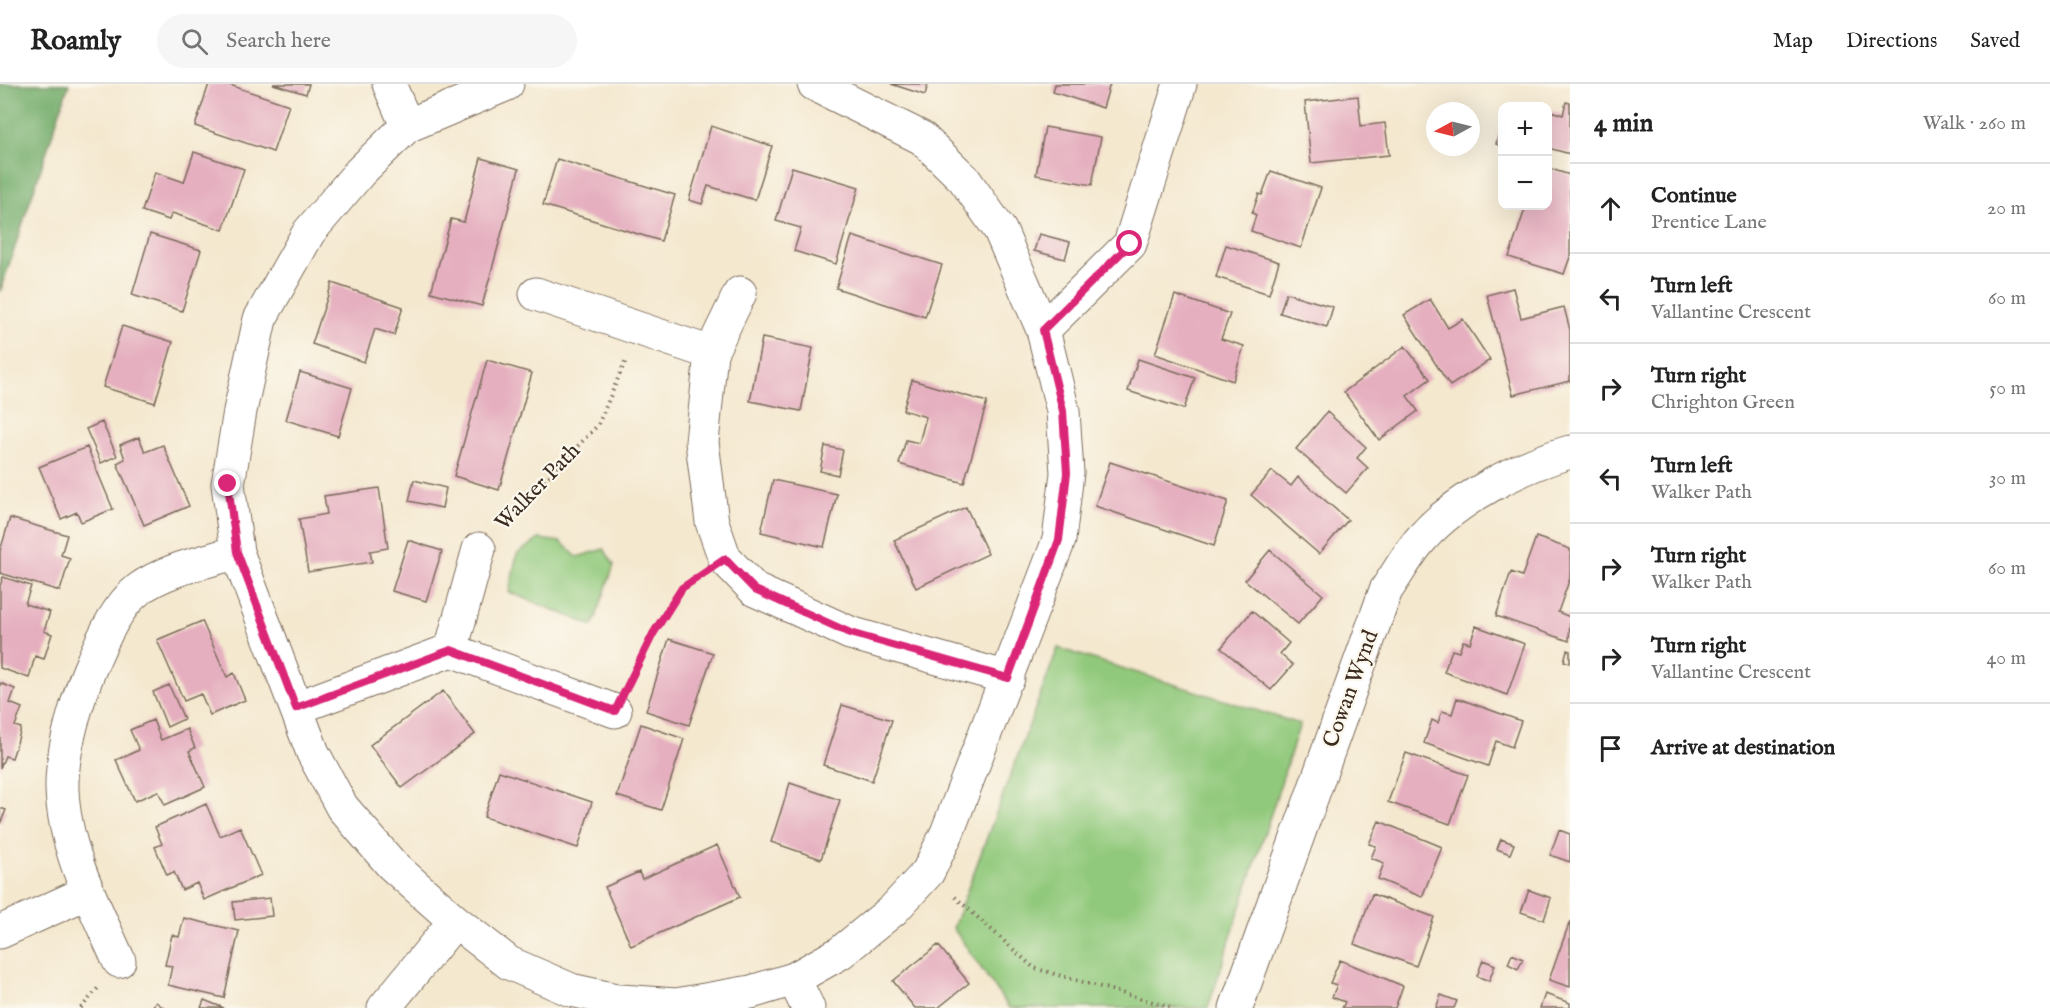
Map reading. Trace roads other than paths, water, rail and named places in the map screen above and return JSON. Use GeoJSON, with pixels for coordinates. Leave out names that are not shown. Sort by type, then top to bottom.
{"type":"FeatureCollection","features":[{"type":"Feature","properties":{"kind":"street"},"geometry":{"type":"LineString","coordinates":[[388,84],[407,126]]}},
{"type":"Feature","properties":{"kind":"street"},"geometry":{"type":"LineString","coordinates":[[507,84],[407,126],[360,172],[309,232],[260,319],[228,484],[237,552],[313,753],[342,807],[392,865],[455,921],[509,963],[571,990],[621,1001],[676,1005],[751,992],[794,979],[840,952],[884,918],[928,872],[947,833],[1059,540],[1067,473],[1063,411],[1043,330],[1000,230],[964,179],[922,138],[814,84]]}},
{"type":"Feature","properties":{"kind":"street"},"geometry":{"type":"LineString","coordinates":[[1043,330],[1130,244],[1180,84]]}},
{"type":"Feature","properties":{"kind":"street"},"geometry":{"type":"LineString","coordinates":[[740,293],[711,353],[702,442],[712,522],[725,559],[755,590],[850,633],[1008,678]]}},
{"type":"Feature","properties":{"kind":"street"},"geometry":{"type":"LineString","coordinates":[[536,294],[711,353]]}},
{"type":"Feature","properties":{"kind":"street","name":"Cowan Wynd"},"geometry":{"type":"LineString","coordinates":[[1236,1008],[1386,590],[1423,536],[1470,497],[1516,470],[1569,452]]}},
{"type":"Feature","properties":{"kind":"street","name":"Walker Path"},"geometry":{"type":"LineString","coordinates":[[451,650],[479,549]]}},
{"type":"Feature","properties":{"kind":"street"},"geometry":{"type":"LineString","coordinates":[[119,961],[88,892],[73,851],[62,789],[72,721],[109,625],[139,589],[177,572],[237,552]]}},
{"type":"Feature","properties":{"kind":"street"},"geometry":{"type":"LineString","coordinates":[[296,708],[451,650],[615,711]]}},
{"type":"Feature","properties":{"kind":"street"},"geometry":{"type":"LineString","coordinates":[[0,932],[88,892]]}},
{"type":"Feature","properties":{"kind":"street"},"geometry":{"type":"LineString","coordinates":[[384,1008],[455,921]]}},
{"type":"Feature","properties":{"kind":"street"},"geometry":{"type":"LineString","coordinates":[[794,979],[808,1008]]}}]}
